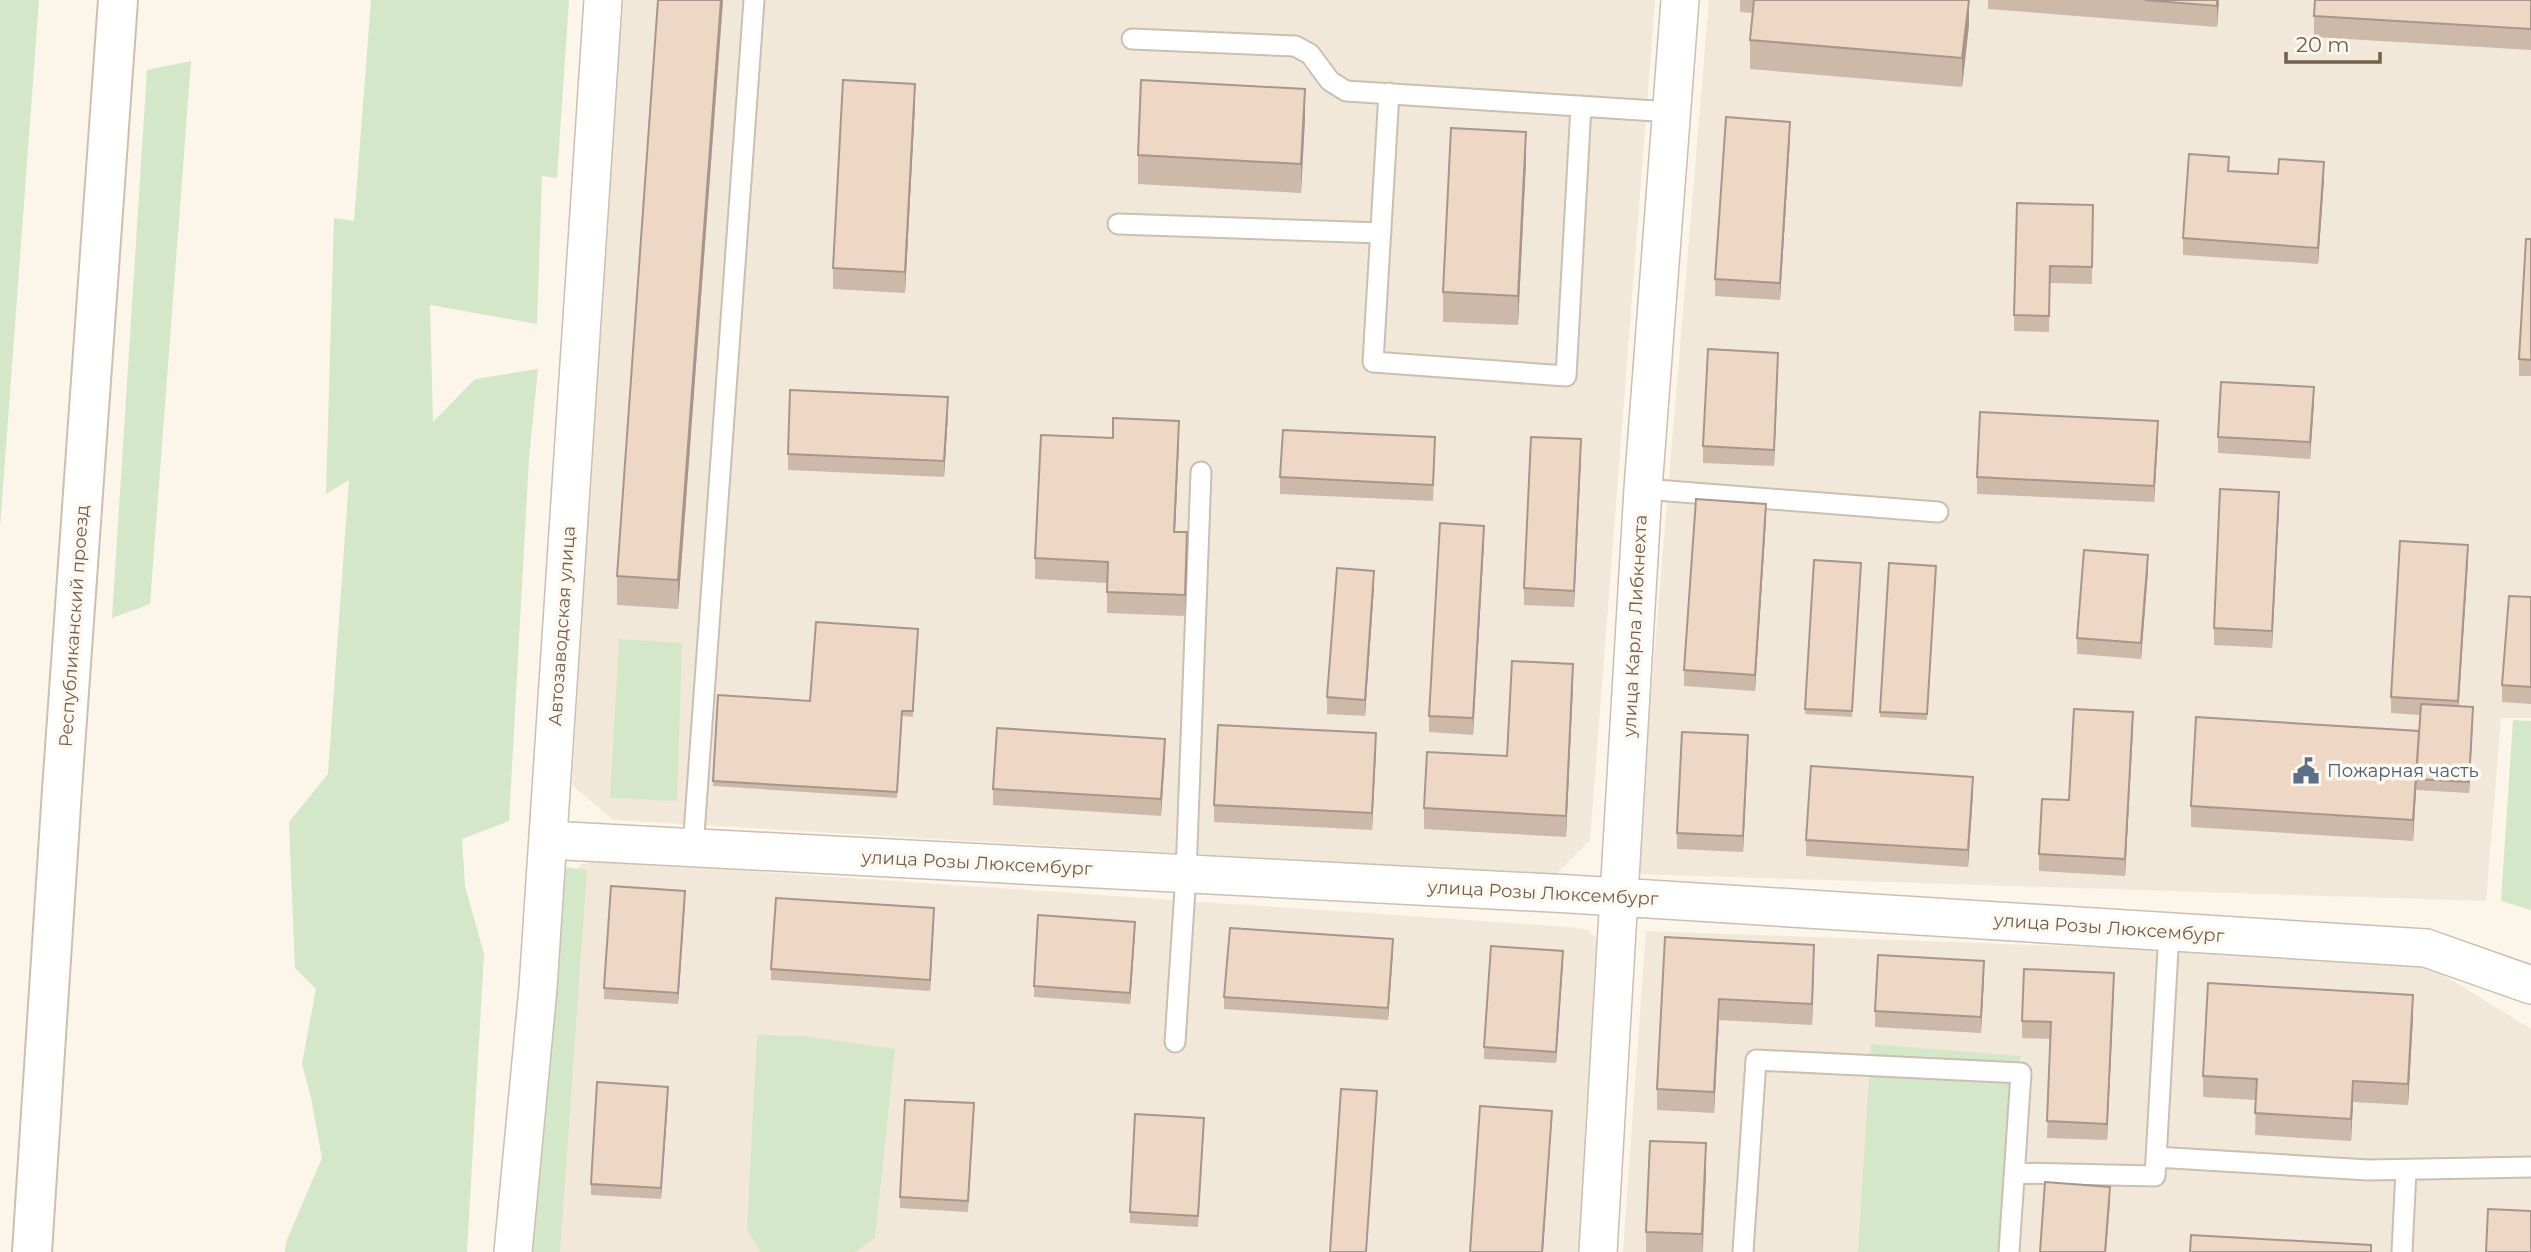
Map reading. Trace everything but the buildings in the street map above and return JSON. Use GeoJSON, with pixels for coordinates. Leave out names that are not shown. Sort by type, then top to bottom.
{"type":"FeatureCollection","features":[{"type":"Feature","properties":{"kind":"main road","name":"Республиканский проезд"},"geometry":{"type":"LineString","coordinates":[[32,1252],[118,0]]}},
{"type":"Feature","properties":{"kind":"street","name":"Автозаводская улица"},"geometry":{"type":"LineString","coordinates":[[513,1252],[535,1023],[603,0]]}},
{"type":"Feature","properties":{"kind":"street","name":"улица Карла Либкнехта"},"geometry":{"type":"LineString","coordinates":[[1598,1252],[1643,489],[1680,0]]}},
{"type":"Feature","properties":{"kind":"street","name":"улица Розы Люксембург"},"geometry":{"type":"LineString","coordinates":[[548,840],[1620,898],[2426,948],[2531,985]]}},
{"type":"Feature","properties":{"kind":"lane"},"geometry":{"type":"LineString","coordinates":[[693,848],[754,0]]}},
{"type":"Feature","properties":{"kind":"lane"},"geometry":{"type":"LineString","coordinates":[[1132,39],[1294,46],[1310,54],[1330,81],[1346,91],[1671,112]]}},
{"type":"Feature","properties":{"kind":"lane"},"geometry":{"type":"LineString","coordinates":[[1389,93],[1373,362],[1566,376],[1581,106]]}},
{"type":"Feature","properties":{"kind":"lane"},"geometry":{"type":"LineString","coordinates":[[1118,224],[1381,233]]}},
{"type":"Feature","properties":{"kind":"lane"},"geometry":{"type":"LineString","coordinates":[[1175,1042],[1186,874],[1201,472]]}},
{"type":"Feature","properties":{"kind":"lane"},"geometry":{"type":"LineString","coordinates":[[1643,489],[1938,512]]}},
{"type":"Feature","properties":{"kind":"lane"},"geometry":{"type":"LineString","coordinates":[[2015,1173],[2155,1176],[2169,932]]}},
{"type":"Feature","properties":{"kind":"lane"},"geometry":{"type":"LineString","coordinates":[[1743,1252],[1756,1060],[2021,1073],[2009,1252]]}},
{"type":"Feature","properties":{"kind":"lane"},"geometry":{"type":"LineString","coordinates":[[2156,1157],[2368,1170],[2531,1167]]}},
{"type":"Feature","properties":{"kind":"lane"},"geometry":{"type":"LineString","coordinates":[[2402,1252],[2406,1170]]}},
{"type":"Feature","properties":{"kind":"shaded area"},"geometry":{"type":"Polygon","coordinates":[[[620,0],[1655,0],[1590,840],[1555,875],[613,820],[572,785],[620,0]]]}},
{"type":"Feature","properties":{"kind":"shaded area"},"geometry":{"type":"Polygon","coordinates":[[[1709,0],[2531,0],[2531,718],[2501,718],[2486,901],[1636,874],[1709,0]]]}},
{"type":"Feature","properties":{"kind":"shaded area"},"geometry":{"type":"Polygon","coordinates":[[[601,861],[1588,930],[1597,939],[1599,957],[1579,1252],[547,1252],[576,870],[582,864],[601,861]]]}},
{"type":"Feature","properties":{"kind":"shaded area"},"geometry":{"type":"Polygon","coordinates":[[[1646,931],[2418,959],[2531,1029],[2531,1252],[1623,1252],[1646,931]]]}},
{"type":"Feature","properties":{"kind":"green space"},"geometry":{"type":"Polygon","coordinates":[[[0,0],[39,0],[0,528],[0,0]]]}},
{"type":"Feature","properties":{"kind":"green space"},"geometry":{"type":"Polygon","coordinates":[[[371,0],[569,0],[557,178],[542,176],[537,324],[430,305],[433,422],[475,379],[538,369],[529,458],[509,821],[462,839],[465,886],[484,954],[467,1252],[285,1252],[286,1242],[322,1158],[302,1064],[316,989],[295,968],[289,822],[328,774],[349,480],[326,494],[334,218],[354,221],[371,0]]]}},
{"type":"Feature","properties":{"kind":"green space"},"geometry":{"type":"Polygon","coordinates":[[[191,61],[150,604],[112,618],[147,70],[191,61]]]}},
{"type":"Feature","properties":{"kind":"green space"},"geometry":{"type":"Polygon","coordinates":[[[619,639],[682,643],[677,801],[610,798],[619,639]]]}},
{"type":"Feature","properties":{"kind":"green space"},"geometry":{"type":"Polygon","coordinates":[[[2513,720],[2531,721],[2531,910],[2501,901],[2513,720]]]}},
{"type":"Feature","properties":{"kind":"green space"},"geometry":{"type":"Polygon","coordinates":[[[556,866],[587,870],[560,1252],[528,1252],[556,866]]]}},
{"type":"Feature","properties":{"kind":"green space"},"geometry":{"type":"Polygon","coordinates":[[[757,1035],[804,1036],[895,1049],[875,1238],[855,1252],[760,1252],[747,1229],[757,1035]]]}},
{"type":"Feature","properties":{"kind":"green space"},"geometry":{"type":"Polygon","coordinates":[[[1871,1044],[2020,1056],[2010,1252],[1858,1252],[1871,1044]]]}},
{"type":"Feature","properties":{"kind":"place","name":"Пожарная часть"},"geometry":{"type":"Point","coordinates":[2306,771]}}]}
